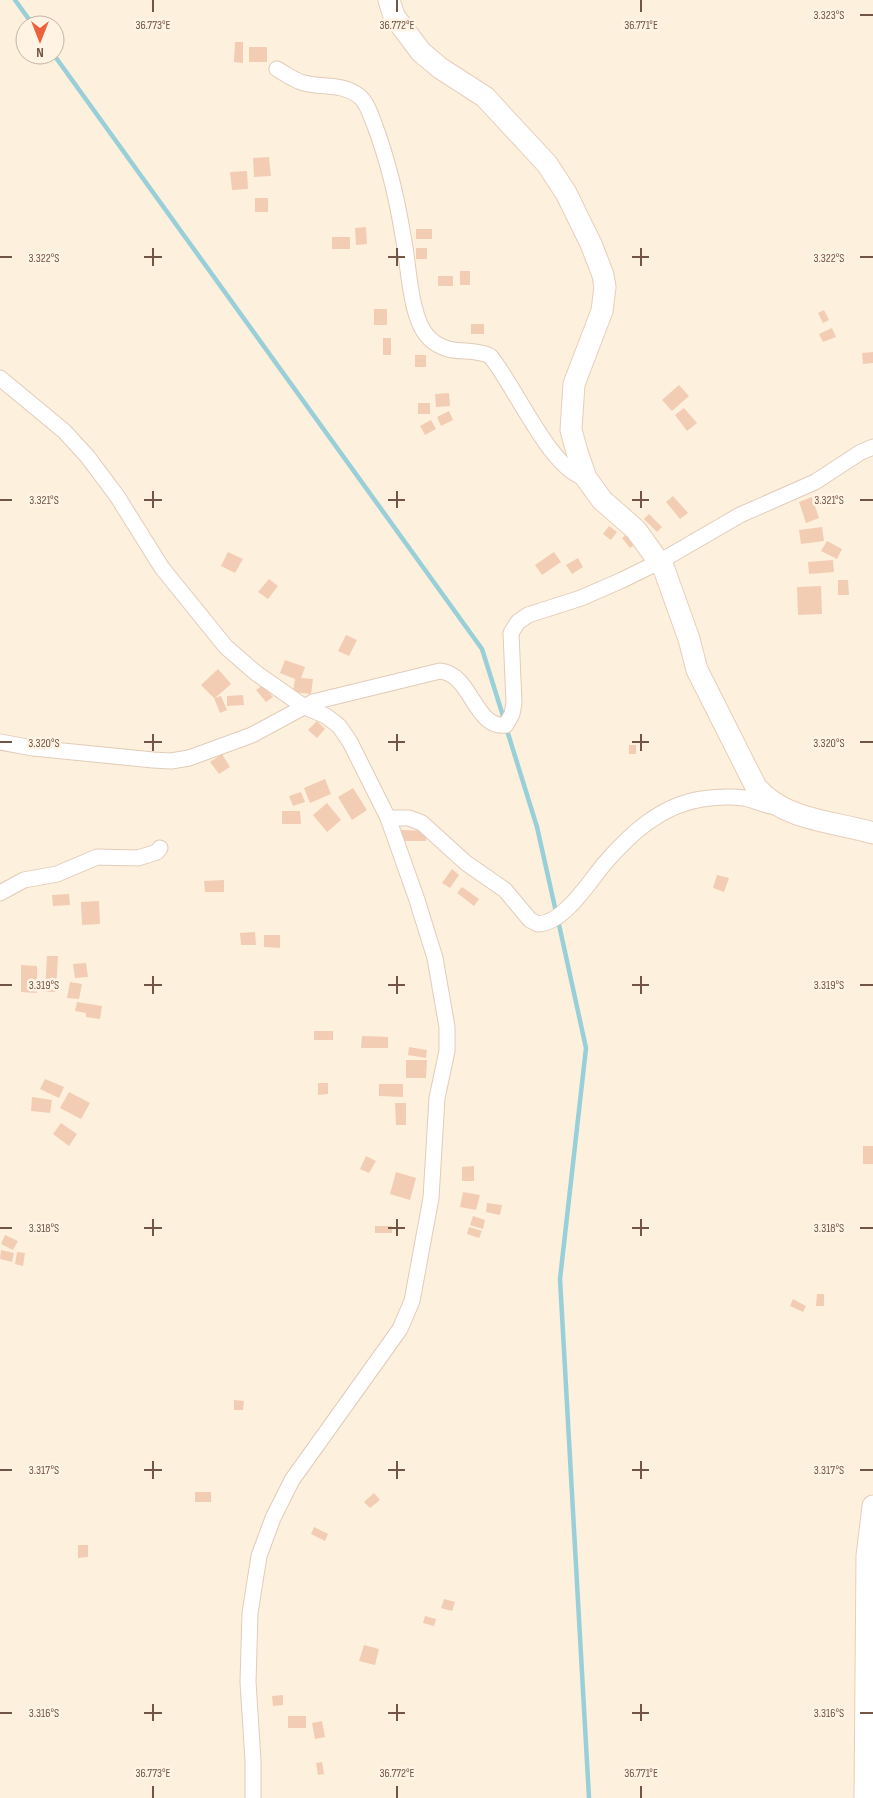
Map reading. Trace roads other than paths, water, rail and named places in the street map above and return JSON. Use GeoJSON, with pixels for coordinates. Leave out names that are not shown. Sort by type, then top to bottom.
{"type":"FeatureCollection","features":[{"type":"Feature","properties":{"kind":"street"},"geometry":{"type":"LineString","coordinates":[[389,0],[394,16],[430,62],[485,96],[547,164],[566,193],[603,275],[604,297],[602,311],[574,384],[571,405],[571,430],[586,478],[602,500],[636,530],[659,562],[669,580],[697,670],[708,694],[756,787],[777,807]]}},
{"type":"Feature","properties":{"kind":"street"},"geometry":{"type":"LineString","coordinates":[[277,69],[304,83],[329,85],[350,90],[361,97],[371,115],[383,152],[403,235],[414,304],[423,329],[430,339],[447,349],[490,356],[521,406],[561,460],[577,476],[586,478]]}},
{"type":"Feature","properties":{"kind":"street"},"geometry":{"type":"LineString","coordinates":[[0,378],[64,431],[87,456],[117,496],[162,568],[226,647],[256,673],[303,706],[326,716],[339,726],[350,742],[388,818],[418,900],[435,958],[447,1027],[447,1051],[437,1098],[431,1198],[412,1300],[405,1320],[292,1480],[273,1518],[259,1556],[250,1623],[248,1682],[253,1761],[253,1798]]}},
{"type":"Feature","properties":{"kind":"street"},"geometry":{"type":"LineString","coordinates":[[0,742],[41,749],[171,760],[189,758],[252,735],[303,706],[326,698],[440,671],[451,674],[460,681],[482,715],[494,724],[506,725],[510,720],[514,703],[511,633],[518,622],[528,616],[580,598],[659,562],[740,515],[815,482],[861,452],[873,447]]}},
{"type":"Feature","properties":{"kind":"street"},"geometry":{"type":"LineString","coordinates":[[388,818],[409,818],[422,823],[462,860],[501,886],[530,920],[538,924],[551,921],[565,910],[624,842],[661,813],[695,801],[734,797],[873,833]]}},
{"type":"Feature","properties":{"kind":"street"},"geometry":{"type":"LineString","coordinates":[[0,893],[24,880],[57,874],[97,857],[138,858],[160,848]]}},
{"type":"Feature","properties":{"kind":"street"},"geometry":{"type":"LineString","coordinates":[[865,1798],[870,1621],[867,1556],[873,1506]]}},
{"type":"Feature","properties":{"kind":"waterway"},"geometry":{"type":"LineString","coordinates":[[15,0],[26,15]]}},
{"type":"Feature","properties":{"kind":"waterway"},"geometry":{"type":"LineString","coordinates":[[61,65],[482,649],[504,719]]}},
{"type":"Feature","properties":{"kind":"waterway"},"geometry":{"type":"LineString","coordinates":[[506,727],[537,827],[556,912]]}},
{"type":"Feature","properties":{"kind":"waterway"},"geometry":{"type":"LineString","coordinates":[[558,920],[586,1048],[560,1279],[589,1798]]}}]}
